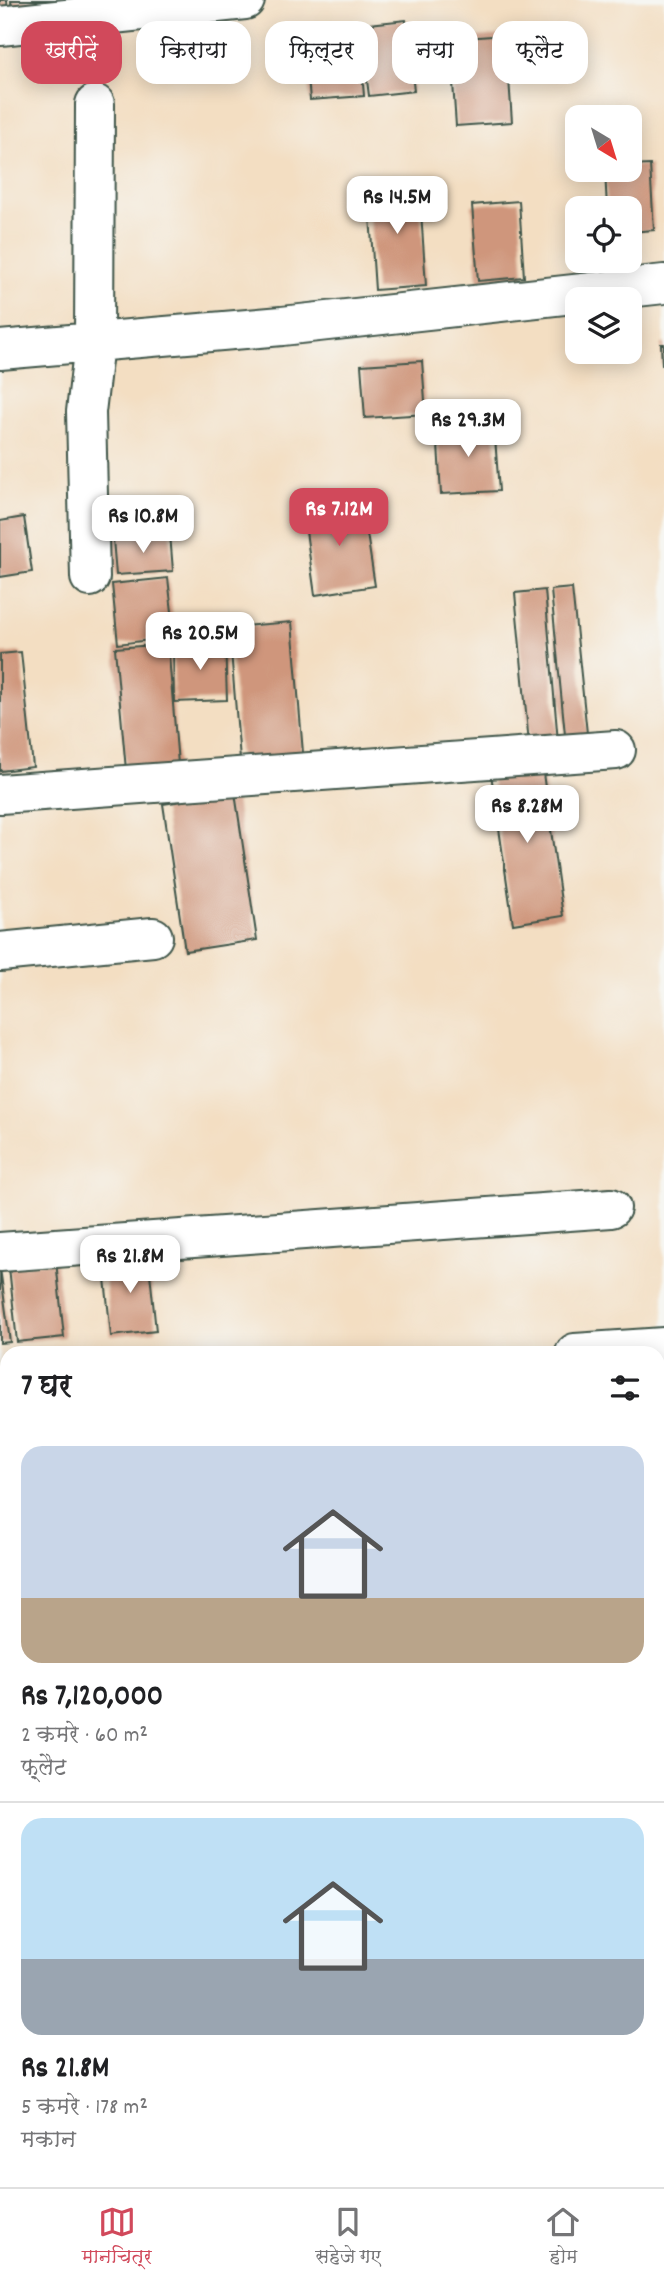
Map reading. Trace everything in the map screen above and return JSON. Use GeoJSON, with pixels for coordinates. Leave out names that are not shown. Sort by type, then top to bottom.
{"type":"FeatureCollection","features":[{"type":"Feature","properties":{"kind":"lane"},"geometry":{"type":"LineString","coordinates":[[0,26],[245,0]]}},
{"type":"Feature","properties":{"kind":"lane"},"geometry":{"type":"LineString","coordinates":[[90,577],[86,412],[94,343],[95,104]]}},
{"type":"Feature","properties":{"kind":"lane"},"geometry":{"type":"LineString","coordinates":[[0,350],[549,299],[664,284]]}},
{"type":"Feature","properties":{"kind":"lane"},"geometry":{"type":"LineString","coordinates":[[0,794],[616,750]]}},
{"type":"Feature","properties":{"kind":"lane"},"geometry":{"type":"LineString","coordinates":[[0,952],[153,937]]}},
{"type":"Feature","properties":{"kind":"lane"},"geometry":{"type":"LineString","coordinates":[[0,1252],[611,1209]]}},
{"type":"Feature","properties":{"kind":"building"},"geometry":{"type":"Polygon","coordinates":[[[0,0],[7,0],[8,12],[0,13],[0,0]]]}},
{"type":"Feature","properties":{"kind":"building"},"geometry":{"type":"Polygon","coordinates":[[[11,0],[63,0],[12,14],[11,0]]]}},
{"type":"Feature","properties":{"kind":"building"},"geometry":{"type":"Polygon","coordinates":[[[392,22],[392,84],[413,84],[414,91],[369,96],[367,84],[378,84],[378,23],[392,22]]]}},
{"type":"Feature","properties":{"kind":"building"},"geometry":{"type":"Polygon","coordinates":[[[492,36],[492,84],[509,84],[512,122],[456,126],[453,84],[478,84],[478,37],[492,36]]]}},
{"type":"Feature","properties":{"kind":"building"},"geometry":{"type":"Polygon","coordinates":[[[309,84],[363,84],[364,96],[310,100],[309,84]]]}},
{"type":"Feature","properties":{"kind":"building"},"geometry":{"type":"Polygon","coordinates":[[[642,165],[650,165],[654,230],[642,231],[642,196],[606,196],[606,182],[642,182],[642,165]]]}},
{"type":"Feature","properties":{"kind":"building"},"geometry":{"type":"Polygon","coordinates":[[[419,182],[426,286],[375,290],[368,186],[419,182]]]}},
{"type":"Feature","properties":{"kind":"building"},"geometry":{"type":"Polygon","coordinates":[[[519,201],[524,277],[478,281],[472,205],[519,201]]]}},
{"type":"Feature","properties":{"kind":"building"},"geometry":{"type":"Polygon","coordinates":[[[661,344],[664,344],[664,365],[662,365],[661,344]]]}},
{"type":"Feature","properties":{"kind":"building"},"geometry":{"type":"Polygon","coordinates":[[[422,361],[426,414],[365,418],[361,365],[422,361]]]}},
{"type":"Feature","properties":{"kind":"building"},"geometry":{"type":"Polygon","coordinates":[[[494,424],[499,491],[441,494],[437,428],[494,424]]]}},
{"type":"Feature","properties":{"kind":"building"},"geometry":{"type":"Polygon","coordinates":[[[362,501],[375,586],[315,595],[303,510],[362,501]]]}},
{"type":"Feature","properties":{"kind":"building"},"geometry":{"type":"Polygon","coordinates":[[[24,517],[32,572],[0,577],[0,521],[24,517]]]}},
{"type":"Feature","properties":{"kind":"building"},"geometry":{"type":"Polygon","coordinates":[[[170,534],[173,571],[116,575],[113,539],[170,534]]]}},
{"type":"Feature","properties":{"kind":"building"},"geometry":{"type":"Polygon","coordinates":[[[168,578],[175,637],[118,644],[112,584],[168,578]]]}},
{"type":"Feature","properties":{"kind":"building"},"geometry":{"type":"Polygon","coordinates":[[[572,588],[588,743],[566,745],[551,590],[572,588]]]}},
{"type":"Feature","properties":{"kind":"building"},"geometry":{"type":"Polygon","coordinates":[[[545,590],[558,742],[529,744],[515,593],[545,590]]]}},
{"type":"Feature","properties":{"kind":"building"},"geometry":{"type":"Polygon","coordinates":[[[292,622],[304,765],[241,771],[229,627],[292,622]]]}},
{"type":"Feature","properties":{"kind":"building"},"geometry":{"type":"Polygon","coordinates":[[[225,641],[227,700],[174,702],[173,643],[225,641]]]}},
{"type":"Feature","properties":{"kind":"building"},"geometry":{"type":"Polygon","coordinates":[[[168,644],[179,776],[127,781],[115,648],[168,644]]]}},
{"type":"Feature","properties":{"kind":"building"},"geometry":{"type":"Polygon","coordinates":[[[21,652],[33,767],[0,771],[0,654],[21,652]]]}},
{"type":"Feature","properties":{"kind":"building"},"geometry":{"type":"Polygon","coordinates":[[[542,766],[563,916],[513,924],[491,774],[542,766]]]}},
{"type":"Feature","properties":{"kind":"building"},"geometry":{"type":"Polygon","coordinates":[[[235,793],[257,940],[185,951],[163,804],[235,793]]]}},
{"type":"Feature","properties":{"kind":"building"},"geometry":{"type":"Polygon","coordinates":[[[148,1254],[156,1331],[111,1336],[103,1259],[148,1254]]]}},
{"type":"Feature","properties":{"kind":"building"},"geometry":{"type":"Polygon","coordinates":[[[56,1261],[64,1337],[17,1342],[9,1267],[56,1261]]]}},
{"type":"Feature","properties":{"kind":"building"},"geometry":{"type":"Polygon","coordinates":[[[0,1268],[10,1342],[0,1343],[0,1268]]]}}]}
